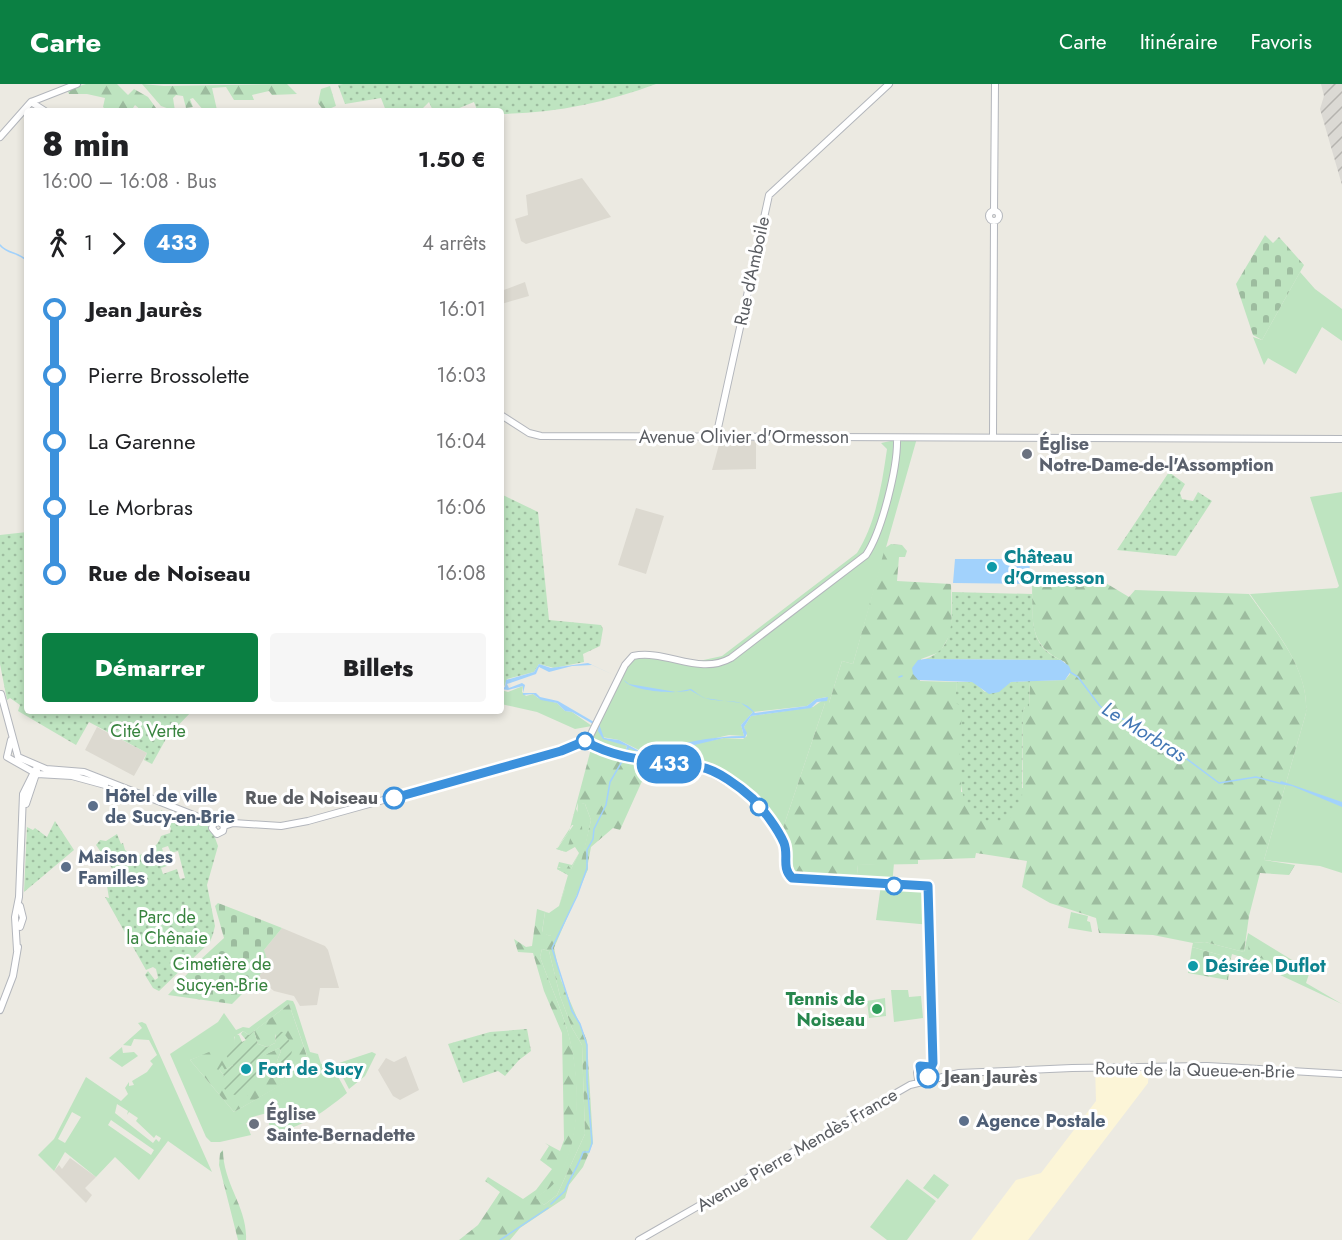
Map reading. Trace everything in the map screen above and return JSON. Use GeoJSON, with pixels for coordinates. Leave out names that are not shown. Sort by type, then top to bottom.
{"type":"FeatureCollection","features":[{"type":"Feature","properties":{"kind":"street"},"geometry":{"type":"LineString","coordinates":[[27,108],[32,102],[77,84]]}},
{"type":"Feature","properties":{"kind":"street","name":"Rue d'Amboile"},"geometry":{"type":"LineString","coordinates":[[716,437],[769,195],[889,84]]}},
{"type":"Feature","properties":{"kind":"street"},"geometry":{"type":"LineString","coordinates":[[993,437],[994,221],[989,215],[994,211],[995,84]]}},
{"type":"Feature","properties":{"kind":"street"},"geometry":{"type":"LineString","coordinates":[[32,102],[41,108]]}},
{"type":"Feature","properties":{"kind":"street"},"geometry":{"type":"LineString","coordinates":[[0,137],[24,111]]}},
{"type":"Feature","properties":{"kind":"street","name":"Avenue Olivier d'Ormesson"},"geometry":{"type":"LineString","coordinates":[[504,417],[535,435],[1342,439]]}},
{"type":"Feature","properties":{"kind":"street"},"geometry":{"type":"LineString","coordinates":[[889,438],[897,453]]}},
{"type":"Feature","properties":{"kind":"street"},"geometry":{"type":"LineString","coordinates":[[897,438],[897,453]]}},
{"type":"Feature","properties":{"kind":"street"},"geometry":{"type":"LineString","coordinates":[[224,826],[233,824],[281,826],[308,821],[561,751],[585,741],[628,660],[636,655],[702,665],[727,660],[855,566],[866,555],[876,535],[897,453],[905,438]]}},
{"type":"Feature","properties":{"kind":"street"},"geometry":{"type":"LineString","coordinates":[[0,692],[11,741],[7,758],[36,771],[79,777],[129,791],[214,823],[221,822],[224,826]]}},
{"type":"Feature","properties":{"kind":"street"},"geometry":{"type":"LineString","coordinates":[[585,741],[636,761],[702,767],[747,794],[760,808],[783,841],[785,867],[792,878],[928,886],[933,1053],[931,1067]]}},
{"type":"Feature","properties":{"kind":"street"},"geometry":{"type":"LineString","coordinates":[[0,1010],[11,983],[17,950],[23,794],[36,771]]}},
{"type":"Feature","properties":{"kind":"street"},"geometry":{"type":"LineString","coordinates":[[214,823],[212,828],[217,834],[223,831],[224,826]]}},
{"type":"Feature","properties":{"kind":"street"},"geometry":{"type":"LineString","coordinates":[[920,1079],[917,1072],[920,1066],[931,1067],[937,1074]]}},
{"type":"Feature","properties":{"kind":"street","name":"Route de la Queue-en-Brie"},"geometry":{"type":"LineString","coordinates":[[983,1073],[1048,1069],[1207,1066],[1342,1074]]}},
{"type":"Feature","properties":{"kind":"street","name":"Avenue Pierre Mendès France"},"geometry":{"type":"LineString","coordinates":[[910,1085],[959,1073]]}},
{"type":"Feature","properties":{"kind":"street","name":"Avenue Pierre Mendès France"},"geometry":{"type":"LineString","coordinates":[[639,1240],[920,1079],[937,1074],[983,1073]]}},
{"type":"Feature","properties":{"kind":"shaded area"},"geometry":{"type":"Polygon","coordinates":[[[1321,84],[1342,84],[1342,185],[1320,109],[1324,96],[1321,84]]]}},
{"type":"Feature","properties":{"kind":"shaded area"},"geometry":{"type":"Polygon","coordinates":[[[582,178],[611,217],[526,244],[521,241],[515,219],[528,215],[526,195],[582,178]]]}},
{"type":"Feature","properties":{"kind":"shaded area"},"geometry":{"type":"Polygon","coordinates":[[[525,282],[529,296],[504,303],[504,290],[525,282]]]}},
{"type":"Feature","properties":{"kind":"shaded area"},"geometry":{"type":"Polygon","coordinates":[[[720,441],[756,441],[756,469],[712,470],[720,441]]]}},
{"type":"Feature","properties":{"kind":"shaded area"},"geometry":{"type":"Polygon","coordinates":[[[636,508],[664,516],[646,574],[618,565],[636,508]]]}},
{"type":"Feature","properties":{"kind":"shaded area"},"geometry":{"type":"Polygon","coordinates":[[[97,727],[147,753],[134,776],[85,750],[97,727]]]}},
{"type":"Feature","properties":{"kind":"shaded area"},"geometry":{"type":"Polygon","coordinates":[[[282,928],[325,946],[328,950],[339,988],[320,988],[317,1005],[300,1006],[294,996],[274,991],[258,978],[264,950],[282,928]]]}},
{"type":"Feature","properties":{"kind":"shaded area"},"geometry":{"type":"Polygon","coordinates":[[[406,1056],[419,1090],[400,1100],[393,1096],[378,1070],[386,1058],[394,1062],[406,1056]]]}},
{"type":"Feature","properties":{"kind":"shaded area"},"geometry":{"type":"Polygon","coordinates":[[[1095,1065],[1149,1066],[1148,1083],[1028,1240],[971,1240],[1016,1180],[1041,1173],[1096,1101],[1095,1065]]]}},
{"type":"Feature","properties":{"kind":"shaded area"},"geometry":{"type":"Polygon","coordinates":[[[70,1158],[96,1177],[85,1188],[92,1195],[86,1203],[54,1171],[59,1165],[62,1169],[70,1158]]]}},
{"type":"Feature","properties":{"kind":"green space"},"geometry":{"type":"Polygon","coordinates":[[[86,84],[117,84],[128,95],[134,89],[148,97],[156,108],[138,108],[135,105],[133,108],[104,108],[105,98],[87,94],[69,94],[67,90],[86,84]]]}},
{"type":"Feature","properties":{"kind":"green space"},"geometry":{"type":"Polygon","coordinates":[[[142,84],[164,86],[287,84],[297,94],[272,95],[269,91],[252,95],[254,100],[234,100],[226,87],[212,88],[217,108],[201,108],[193,98],[190,99],[193,107],[186,108],[183,96],[176,95],[173,98],[175,108],[161,106],[142,84]]]}},
{"type":"Feature","properties":{"kind":"green space"},"geometry":{"type":"Polygon","coordinates":[[[656,84],[618,97],[580,106],[541,112],[504,114],[504,108],[476,108],[474,102],[459,108],[432,108],[429,102],[423,108],[385,108],[381,98],[345,104],[338,85],[656,84]]]}},
{"type":"Feature","properties":{"kind":"green space"},"geometry":{"type":"Polygon","coordinates":[[[330,86],[336,106],[322,108],[318,103],[321,89],[330,86]]]}},
{"type":"Feature","properties":{"kind":"green space"},"geometry":{"type":"Polygon","coordinates":[[[1265,235],[1273,243],[1279,237],[1304,265],[1262,340],[1253,335],[1236,284],[1265,235]]]}},
{"type":"Feature","properties":{"kind":"green space"},"geometry":{"type":"Polygon","coordinates":[[[1300,272],[1315,289],[1342,309],[1342,341],[1322,327],[1296,374],[1268,358],[1264,365],[1253,337],[1262,340],[1300,272]]]}},
{"type":"Feature","properties":{"kind":"green space"},"geometry":{"type":"Polygon","coordinates":[[[917,438],[853,664],[842,661],[829,703],[825,703],[780,837],[753,799],[707,769],[644,762],[585,741],[633,656],[699,661],[722,656],[857,553],[874,516],[880,489],[887,449],[881,443],[917,438]],[[827,697],[816,699],[807,706],[753,712],[741,725],[744,736],[729,735],[672,748],[724,738],[743,739],[747,736],[744,727],[751,716],[813,707],[827,697]],[[602,737],[627,746],[624,754],[629,747],[646,756],[666,749],[647,754],[619,740],[602,737]]]}},
{"type":"Feature","properties":{"kind":"green space"},"geometry":{"type":"Polygon","coordinates":[[[1169,472],[1185,484],[1180,493],[1182,499],[1193,501],[1198,492],[1212,501],[1176,556],[1117,550],[1169,472]]]}},
{"type":"Feature","properties":{"kind":"green space"},"geometry":{"type":"Polygon","coordinates":[[[1342,492],[1342,873],[1320,866],[1264,860],[1306,713],[1302,680],[1296,665],[1279,635],[1250,594],[1337,588],[1339,586],[1310,497],[1342,492]]]}},
{"type":"Feature","properties":{"kind":"green space"},"geometry":{"type":"Polygon","coordinates":[[[504,495],[538,512],[549,620],[601,625],[603,629],[600,646],[583,654],[584,662],[554,668],[539,664],[534,672],[507,679],[504,687],[504,495]]]}},
{"type":"Feature","properties":{"kind":"green space","name":"Cité Verte"},"geometry":{"type":"Polygon","coordinates":[[[24,532],[24,714],[189,714],[167,737],[152,764],[144,760],[147,753],[89,722],[76,745],[18,711],[20,705],[10,698],[7,700],[0,664],[0,535],[24,532]]]}},
{"type":"Feature","properties":{"kind":"green space"},"geometry":{"type":"Polygon","coordinates":[[[891,544],[902,545],[907,551],[905,557],[899,557],[897,581],[951,584],[952,631],[940,652],[921,659],[920,681],[957,682],[956,702],[963,706],[961,792],[1023,788],[1023,711],[1025,707],[1029,707],[1030,681],[1065,680],[1070,674],[1065,662],[1044,648],[1038,640],[1033,620],[1032,584],[1104,582],[1129,597],[1135,590],[1249,594],[1279,635],[1296,665],[1302,680],[1306,713],[1264,860],[1295,865],[1289,875],[1260,873],[1249,916],[1244,952],[1205,942],[1193,943],[1153,935],[1099,933],[1096,918],[1050,903],[1022,887],[1027,861],[976,853],[975,858],[918,860],[918,864],[858,865],[856,883],[789,875],[780,837],[825,703],[829,703],[842,661],[853,664],[885,548],[891,544]]]}},
{"type":"Feature","properties":{"kind":"green space"},"geometry":{"type":"Polygon","coordinates":[[[952,592],[1032,594],[1033,624],[1038,641],[1051,655],[1061,660],[925,659],[935,654],[947,641],[950,632],[952,592]]]}},
{"type":"Feature","properties":{"kind":"green space"},"geometry":{"type":"Polygon","coordinates":[[[1030,681],[1029,707],[1025,707],[1023,711],[1022,801],[1015,813],[1000,823],[980,820],[969,810],[963,795],[960,776],[962,706],[955,703],[957,682],[974,682],[985,692],[1011,682],[1030,681]]]}},
{"type":"Feature","properties":{"kind":"green space"},"geometry":{"type":"Polygon","coordinates":[[[523,686],[522,692],[526,696],[533,694],[538,698],[557,703],[565,711],[572,712],[592,726],[575,729],[537,712],[504,705],[504,691],[508,692],[523,686]]]}},
{"type":"Feature","properties":{"kind":"green space"},"geometry":{"type":"Polygon","coordinates":[[[592,745],[644,762],[643,779],[620,830],[613,828],[591,847],[588,864],[581,862],[591,820],[585,804],[578,803],[576,809],[580,816],[577,820],[582,826],[583,841],[568,846],[574,825],[570,828],[592,745]]]}},
{"type":"Feature","properties":{"kind":"green space"},"geometry":{"type":"Polygon","coordinates":[[[578,802],[585,804],[591,820],[582,861],[588,864],[588,869],[570,911],[550,936],[542,933],[545,912],[549,913],[559,906],[565,888],[569,888],[568,875],[557,869],[563,866],[571,869],[579,853],[575,847],[566,852],[557,849],[577,820],[578,802]]]}},
{"type":"Feature","properties":{"kind":"green space","name":"Parc de la Chênaie"},"geometry":{"type":"Polygon","coordinates":[[[161,810],[182,822],[184,815],[194,816],[197,820],[210,824],[218,846],[207,885],[215,926],[210,942],[159,991],[153,988],[145,975],[148,971],[155,980],[158,978],[156,969],[153,967],[146,970],[105,897],[109,898],[107,886],[118,877],[96,845],[100,840],[106,841],[117,834],[125,850],[134,857],[147,852],[154,847],[161,836],[170,833],[171,828],[163,820],[161,810]],[[168,846],[162,848],[167,866],[161,868],[163,874],[177,869],[180,879],[185,878],[178,851],[171,853],[168,846]]]}},
{"type":"Feature","properties":{"kind":"green space"},"geometry":{"type":"Polygon","coordinates":[[[55,821],[74,850],[24,892],[27,827],[33,830],[35,828],[47,837],[55,821]]]}},
{"type":"Feature","properties":{"kind":"green space"},"geometry":{"type":"Polygon","coordinates":[[[579,853],[571,869],[558,867],[566,874],[557,869],[559,862],[572,865],[579,853]]]}},
{"type":"Feature","properties":{"kind":"green space"},"geometry":{"type":"Polygon","coordinates":[[[894,863],[892,886],[928,886],[931,925],[876,920],[881,885],[856,883],[858,865],[894,863]]]}},
{"type":"Feature","properties":{"kind":"green space"},"geometry":{"type":"Polygon","coordinates":[[[568,875],[571,878],[570,889],[565,888],[559,906],[568,875]]]}},
{"type":"Feature","properties":{"kind":"green space","name":"Cimetière de Sucy-en-Brie"},"geometry":{"type":"Polygon","coordinates":[[[218,903],[282,928],[264,950],[267,959],[259,977],[232,1004],[168,995],[224,938],[215,906],[218,903]]]}},
{"type":"Feature","properties":{"kind":"green space"},"geometry":{"type":"Polygon","coordinates":[[[537,909],[549,913],[545,912],[542,932],[550,936],[562,913],[570,911],[554,948],[561,980],[587,1041],[593,1143],[583,1167],[569,1185],[565,1198],[520,1228],[510,1240],[459,1240],[478,1225],[500,1192],[485,1181],[488,1177],[523,1199],[536,1190],[552,1169],[540,1160],[549,1146],[545,1143],[560,1151],[564,1140],[562,1033],[544,991],[533,953],[518,952],[514,939],[526,947],[532,946],[537,909]],[[542,949],[540,957],[571,1044],[577,1084],[577,1105],[571,1145],[557,1180],[536,1198],[544,1205],[557,1195],[585,1134],[582,1045],[572,1028],[560,996],[549,951],[542,949]]]}},
{"type":"Feature","properties":{"kind":"green space"},"geometry":{"type":"Polygon","coordinates":[[[1071,912],[1088,916],[1087,921],[1090,922],[1092,932],[1068,928],[1071,912]]]}},
{"type":"Feature","properties":{"kind":"green space"},"geometry":{"type":"Polygon","coordinates":[[[1248,933],[1310,971],[1306,983],[1342,1004],[1244,958],[1232,954],[1231,958],[1192,947],[1193,943],[1205,942],[1244,952],[1248,933]]]}},
{"type":"Feature","properties":{"kind":"green space"},"geometry":{"type":"Polygon","coordinates":[[[1249,937],[1277,954],[1273,962],[1248,954],[1249,937]]]}},
{"type":"Feature","properties":{"kind":"green space"},"geometry":{"type":"Polygon","coordinates":[[[1192,947],[1231,958],[1228,980],[1188,973],[1192,947]]]}},
{"type":"Feature","properties":{"kind":"green space"},"geometry":{"type":"Polygon","coordinates":[[[542,949],[549,951],[560,996],[572,1028],[582,1045],[585,1134],[557,1195],[544,1205],[535,1198],[554,1183],[565,1164],[571,1145],[575,1126],[576,1084],[571,1044],[540,957],[542,949]]]}},
{"type":"Feature","properties":{"kind":"green space"},"geometry":{"type":"Polygon","coordinates":[[[891,990],[908,990],[909,997],[921,996],[923,1018],[894,1022],[891,990]]]}},
{"type":"Feature","properties":{"kind":"green space","name":"Tennis de Noiseau"},"geometry":{"type":"Polygon","coordinates":[[[885,998],[886,1016],[869,1018],[867,1001],[885,998]]]}},
{"type":"Feature","properties":{"kind":"green space"},"geometry":{"type":"Polygon","coordinates":[[[287,1000],[293,1001],[310,1052],[318,1054],[321,1064],[330,1062],[347,1093],[321,1113],[293,1127],[271,1134],[267,1113],[249,1118],[250,1122],[246,1123],[251,1135],[211,1142],[206,1137],[170,1054],[218,1022],[224,1013],[236,1030],[243,1027],[249,1028],[287,1000]],[[289,1004],[249,1035],[243,1031],[234,1037],[235,1041],[232,1044],[190,1060],[234,1112],[311,1067],[289,1004]]]}},
{"type":"Feature","properties":{"kind":"green space"},"geometry":{"type":"Polygon","coordinates":[[[289,1004],[311,1068],[234,1112],[190,1060],[235,1041],[233,1065],[225,1070],[219,1069],[224,1076],[247,1087],[258,1065],[264,1061],[262,1056],[279,1048],[281,1051],[277,1061],[289,1065],[275,1034],[275,1043],[267,1047],[258,1044],[254,1031],[289,1004]]]}},
{"type":"Feature","properties":{"kind":"green space"},"geometry":{"type":"Polygon","coordinates":[[[138,1023],[146,1024],[212,1172],[168,1141],[139,1180],[115,1157],[96,1177],[65,1152],[54,1171],[38,1155],[54,1139],[86,1077],[121,1101],[128,1094],[125,1088],[129,1082],[129,1086],[134,1085],[132,1081],[147,1072],[153,1064],[150,1061],[157,1055],[149,1040],[134,1039],[131,1046],[123,1045],[142,1028],[138,1023]],[[117,1104],[115,1113],[153,1143],[156,1139],[159,1142],[161,1138],[156,1135],[154,1138],[136,1121],[138,1118],[129,1112],[127,1115],[128,1111],[117,1104]],[[72,1112],[58,1139],[65,1143],[81,1117],[72,1112]],[[111,1120],[108,1125],[151,1155],[154,1150],[111,1120]]]}},
{"type":"Feature","properties":{"kind":"green space"},"geometry":{"type":"Polygon","coordinates":[[[527,1029],[531,1051],[519,1060],[505,1076],[498,1071],[463,1083],[448,1044],[490,1032],[527,1029]]]}},
{"type":"Feature","properties":{"kind":"green space"},"geometry":{"type":"Polygon","coordinates":[[[243,1031],[249,1035],[254,1031],[258,1044],[267,1047],[275,1043],[276,1031],[283,1032],[293,1046],[289,1065],[277,1061],[281,1051],[279,1048],[263,1056],[264,1061],[259,1065],[265,1076],[247,1087],[248,1095],[240,1096],[231,1094],[222,1086],[220,1082],[224,1076],[219,1069],[222,1065],[225,1070],[233,1065],[225,1054],[233,1048],[235,1035],[239,1035],[242,1042],[246,1040],[241,1034],[243,1031]]]}},
{"type":"Feature","properties":{"kind":"green space"},"geometry":{"type":"Polygon","coordinates":[[[122,1047],[123,1053],[134,1052],[138,1056],[122,1067],[109,1058],[122,1047]]]}},
{"type":"Feature","properties":{"kind":"green space"},"geometry":{"type":"Polygon","coordinates":[[[372,1052],[376,1054],[365,1076],[349,1089],[336,1064],[372,1052]]]}},
{"type":"Feature","properties":{"kind":"green space"},"geometry":{"type":"Polygon","coordinates":[[[223,1150],[227,1174],[246,1228],[246,1240],[238,1240],[219,1165],[220,1153],[223,1150]]]}},
{"type":"Feature","properties":{"kind":"green space"},"geometry":{"type":"Polygon","coordinates":[[[934,1174],[949,1185],[938,1199],[923,1188],[934,1174]]]}},
{"type":"Feature","properties":{"kind":"green space"},"geometry":{"type":"Polygon","coordinates":[[[907,1179],[936,1201],[907,1240],[887,1240],[870,1227],[907,1179]]]}},
{"type":"Feature","properties":{"kind":"water"},"geometry":{"type":"Polygon","coordinates":[[[955,559],[1029,559],[1031,584],[953,583],[955,559]]]}},
{"type":"Feature","properties":{"kind":"water"},"geometry":{"type":"Polygon","coordinates":[[[918,660],[1061,660],[1069,666],[1071,671],[1065,680],[1011,682],[999,692],[989,694],[972,682],[918,680],[912,668],[918,660]]]}},
{"type":"Feature","properties":{"kind":"water"},"geometry":{"type":"Polygon","coordinates":[[[588,663],[616,676],[592,665],[572,666],[549,672],[539,667],[536,674],[507,684],[509,688],[522,683],[525,685],[523,693],[523,686],[504,689],[506,680],[534,672],[539,664],[551,668],[588,663]]]}},
{"type":"Feature","properties":{"kind":"water"},"geometry":{"type":"Polygon","coordinates":[[[624,680],[629,684],[676,692],[654,691],[628,684],[624,680]]]}},
{"type":"Feature","properties":{"kind":"water"},"geometry":{"type":"Polygon","coordinates":[[[523,693],[536,693],[540,697],[558,701],[594,722],[593,724],[572,712],[565,711],[557,703],[541,700],[533,694],[523,695],[523,693]]]}},
{"type":"Feature","properties":{"kind":"water"},"geometry":{"type":"Polygon","coordinates":[[[828,697],[827,701],[817,702],[811,708],[751,716],[744,727],[747,733],[745,738],[724,738],[647,756],[629,748],[624,755],[627,746],[603,739],[598,731],[599,724],[604,738],[619,740],[645,754],[694,741],[719,737],[744,736],[741,725],[753,712],[741,703],[755,713],[807,706],[816,699],[828,697]]]}},
{"type":"Feature","properties":{"kind":"water"},"geometry":{"type":"Polygon","coordinates":[[[1281,781],[1342,802],[1342,807],[1292,786],[1279,784],[1281,781]]]}},
{"type":"Feature","properties":{"kind":"waterway","name":"Le Morbras"},"geometry":{"type":"LineString","coordinates":[[0,245],[24,259]]}},
{"type":"Feature","properties":{"kind":"waterway","name":"Le Morbras"},"geometry":{"type":"LineString","coordinates":[[1070,672],[1078,677],[1100,706],[1110,714],[1144,727],[1219,783],[1256,777],[1279,783]]}},
{"type":"Feature","properties":{"kind":"waterway"},"geometry":{"type":"LineString","coordinates":[[551,1204],[565,1191],[583,1152],[589,1152],[592,1143],[587,1081],[587,1045],[580,1024],[572,1011],[552,948],[577,896],[587,868],[587,850],[606,805],[610,782],[624,758]]}},
{"type":"Feature","properties":{"kind":"waterway"},"geometry":{"type":"LineString","coordinates":[[500,1240],[548,1208]]}},
{"type":"Feature","properties":{"kind":"bus line","name":"433"},"geometry":{"type":"LineString","coordinates":[[394,798],[561,751],[585,741],[636,761],[702,767],[713,772],[747,794],[760,808],[783,841],[785,867],[792,878],[928,886],[931,925],[933,1063],[931,1067],[920,1066],[920,1074],[922,1079],[928,1077]]}},
{"type":"Feature","properties":{"kind":"place","name":"Église Notre-Dame-de-l'Assomption"},"geometry":{"type":"Point","coordinates":[1027,454]}},
{"type":"Feature","properties":{"kind":"place","name":"Château d'Ormesson"},"geometry":{"type":"Point","coordinates":[992,567]}},
{"type":"Feature","properties":{"kind":"place","name":"Rue de Noiseau"},"geometry":{"type":"Point","coordinates":[394,798]}},
{"type":"Feature","properties":{"kind":"place","name":"Hôtel de ville de Sucy-en-Brie"},"geometry":{"type":"Point","coordinates":[93,806]}},
{"type":"Feature","properties":{"kind":"place","name":"Maison des Familles"},"geometry":{"type":"Point","coordinates":[66,867]}},
{"type":"Feature","properties":{"kind":"place","name":"Désirée Duflot"},"geometry":{"type":"Point","coordinates":[1193,966]}},
{"type":"Feature","properties":{"kind":"place","name":"Tennis de Noiseau"},"geometry":{"type":"Point","coordinates":[877,1009]}},
{"type":"Feature","properties":{"kind":"place","name":"Fort de Sucy"},"geometry":{"type":"Point","coordinates":[246,1069]}},
{"type":"Feature","properties":{"kind":"place","name":"Jean Jaurès"},"geometry":{"type":"Point","coordinates":[928,1077]}},
{"type":"Feature","properties":{"kind":"place","name":"Agence Postale"},"geometry":{"type":"Point","coordinates":[964,1121]}},
{"type":"Feature","properties":{"kind":"place","name":"Église Sainte-Bernadette"},"geometry":{"type":"Point","coordinates":[254,1124]}}]}
